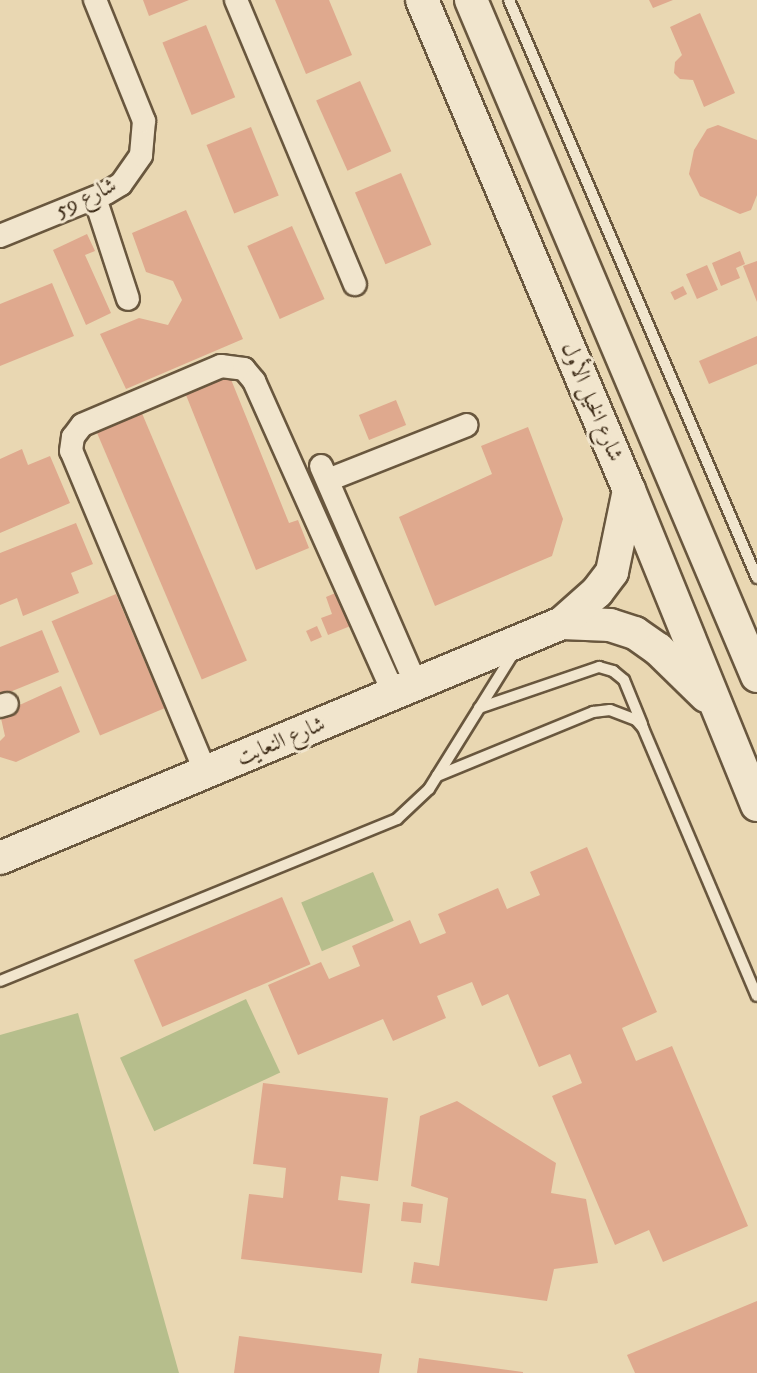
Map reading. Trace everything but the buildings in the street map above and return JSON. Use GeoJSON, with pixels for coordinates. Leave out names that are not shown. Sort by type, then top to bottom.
{"type":"FeatureCollection","features":[{"type":"Feature","properties":{"kind":"main road","name":"شارع الخيل الأول"},"geometry":{"type":"LineString","coordinates":[[422,0],[629,490],[757,805]]}},
{"type":"Feature","properties":{"kind":"main road","name":"شارع الخيل الأول"},"geometry":{"type":"LineString","coordinates":[[471,0],[757,676]]}},
{"type":"Feature","properties":{"kind":"main road","name":"شارع النعايت"},"geometry":{"type":"LineString","coordinates":[[0,858],[562,623],[597,592],[612,572],[629,490]]}},
{"type":"Feature","properties":{"kind":"main road","name":"شارع النعايت"},"geometry":{"type":"LineString","coordinates":[[562,623],[610,625],[635,633],[658,649],[716,706]]}},
{"type":"Feature","properties":{"kind":"street","name":"شارع 59"},"geometry":{"type":"LineString","coordinates":[[0,236],[95,198],[121,184],[133,171],[145,138],[139,104],[95,0]]}},
{"type":"Feature","properties":{"kind":"street"},"geometry":{"type":"LineString","coordinates":[[236,0],[355,284]]}},
{"type":"Feature","properties":{"kind":"street"},"geometry":{"type":"LineString","coordinates":[[95,198],[128,299]]}},
{"type":"Feature","properties":{"kind":"street"},"geometry":{"type":"LineString","coordinates":[[206,773],[71,451],[76,430],[221,366],[237,366],[250,374],[405,689]]}},
{"type":"Feature","properties":{"kind":"street"},"geometry":{"type":"LineString","coordinates":[[405,689],[324,473],[467,424]]}},
{"type":"Feature","properties":{"kind":"lane"},"geometry":{"type":"LineString","coordinates":[[509,0],[757,578]]}},
{"type":"Feature","properties":{"kind":"lane"},"geometry":{"type":"LineString","coordinates":[[0,981],[397,819],[420,800],[437,776],[521,641]]}},
{"type":"Feature","properties":{"kind":"lane"},"geometry":{"type":"LineString","coordinates":[[479,708],[599,667],[613,671],[624,680],[757,996]]}},
{"type":"Feature","properties":{"kind":"lane"},"geometry":{"type":"LineString","coordinates":[[437,776],[592,712],[610,710],[627,714],[643,729]]}},
{"type":"Feature","properties":{"kind":"green space"},"geometry":{"type":"Polygon","coordinates":[[[373,872],[394,921],[322,951],[301,902],[373,872]]]}},
{"type":"Feature","properties":{"kind":"green space"},"geometry":{"type":"Polygon","coordinates":[[[246,999],[280,1072],[154,1131],[120,1058],[246,999]]]}},
{"type":"Feature","properties":{"kind":"green space"},"geometry":{"type":"Polygon","coordinates":[[[78,1013],[179,1373],[0,1373],[0,1035],[78,1013]]]}}]}
